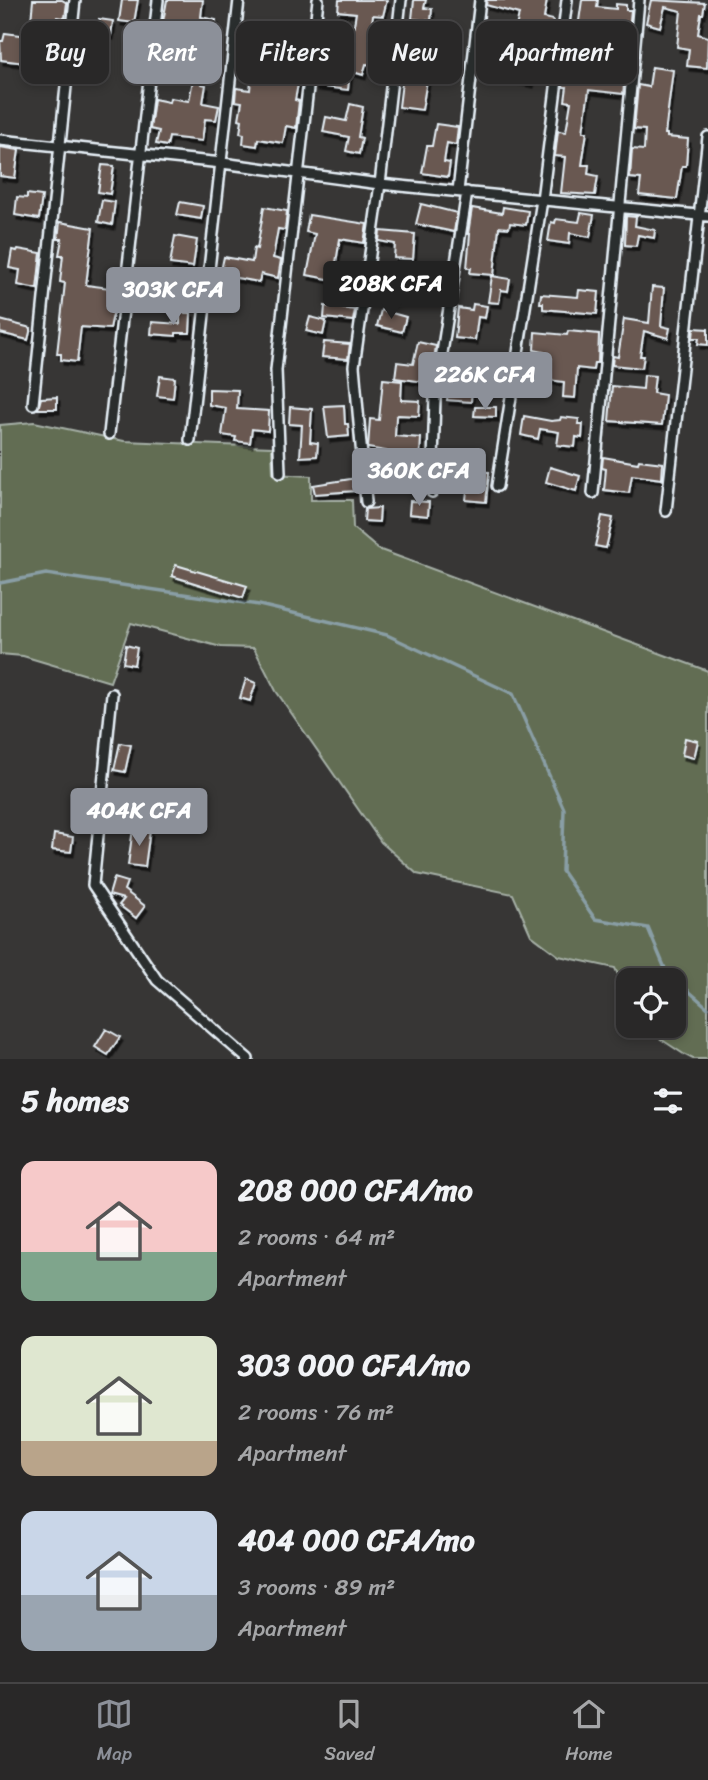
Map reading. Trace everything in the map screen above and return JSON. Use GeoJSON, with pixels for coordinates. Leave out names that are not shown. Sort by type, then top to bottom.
{"type":"FeatureCollection","features":[{"type":"Feature","properties":{"kind":"street"},"geometry":{"type":"LineString","coordinates":[[33,404],[75,0]]}},
{"type":"Feature","properties":{"kind":"street"},"geometry":{"type":"LineString","coordinates":[[109,433],[158,0]]}},
{"type":"Feature","properties":{"kind":"street"},"geometry":{"type":"LineString","coordinates":[[190,440],[239,0]]}},
{"type":"Feature","properties":{"kind":"street"},"geometry":{"type":"LineString","coordinates":[[280,473],[276,370],[318,0]]}},
{"type":"Feature","properties":{"kind":"street"},"geometry":{"type":"LineString","coordinates":[[366,502],[354,366],[380,184],[401,0]]}},
{"type":"Feature","properties":{"kind":"street"},"geometry":{"type":"LineString","coordinates":[[432,492],[435,398],[463,191],[480,0]]}},
{"type":"Feature","properties":{"kind":"street"},"geometry":{"type":"LineString","coordinates":[[497,486],[542,200],[567,0]]}},
{"type":"Feature","properties":{"kind":"street"},"geometry":{"type":"LineString","coordinates":[[593,493],[639,0]]}},
{"type":"Feature","properties":{"kind":"street"},"geometry":{"type":"LineString","coordinates":[[666,511],[704,216],[708,137]]}},
{"type":"Feature","properties":{"kind":"street"},"geometry":{"type":"LineString","coordinates":[[0,140],[222,163],[380,184],[704,216]]}},
{"type":"Feature","properties":{"kind":"street"},"geometry":{"type":"LineString","coordinates":[[112,694],[93,885],[157,980],[248,1059]]}},
{"type":"Feature","properties":{"kind":"green space"},"geometry":{"type":"Polygon","coordinates":[[[34,422],[124,441],[272,447],[273,474],[311,476],[311,500],[352,500],[353,528],[378,549],[708,671],[708,1059],[693,1059],[659,1038],[686,1038],[686,968],[616,968],[616,970],[559,956],[531,935],[513,894],[417,874],[381,842],[276,691],[254,648],[221,647],[131,623],[110,682],[23,656],[0,654],[0,425],[34,422]]]}},
{"type":"Feature","properties":{"kind":"building"},"geometry":{"type":"Polygon","coordinates":[[[33,0],[62,0],[67,3],[65,18],[57,17],[56,21],[31,21],[33,0]]]}},
{"type":"Feature","properties":{"kind":"building"},"geometry":{"type":"Polygon","coordinates":[[[122,0],[138,0],[134,21],[119,21],[122,0]]]}},
{"type":"Feature","properties":{"kind":"building"},"geometry":{"type":"Polygon","coordinates":[[[167,0],[203,0],[201,17],[216,20],[216,21],[163,21],[167,0]]]}},
{"type":"Feature","properties":{"kind":"building"},"geometry":{"type":"Polygon","coordinates":[[[339,0],[387,0],[383,16],[373,15],[372,21],[368,21],[368,64],[363,75],[354,72],[356,13],[338,11],[339,0]]]}},
{"type":"Feature","properties":{"kind":"building"},"geometry":{"type":"Polygon","coordinates":[[[414,0],[426,0],[424,8],[432,9],[431,21],[412,19],[414,0]]]}},
{"type":"Feature","properties":{"kind":"building"},"geometry":{"type":"Polygon","coordinates":[[[487,0],[547,0],[544,18],[553,21],[517,21],[519,14],[486,5],[487,0]]]}},
{"type":"Feature","properties":{"kind":"building"},"geometry":{"type":"Polygon","coordinates":[[[582,0],[598,0],[597,7],[616,9],[616,4],[626,5],[626,10],[631,10],[630,21],[579,21],[582,0]]]}},
{"type":"Feature","properties":{"kind":"building"},"geometry":{"type":"Polygon","coordinates":[[[651,0],[705,3],[698,34],[708,37],[707,68],[687,66],[689,49],[677,47],[681,11],[665,7],[660,27],[646,23],[651,0]]]}},
{"type":"Feature","properties":{"kind":"building"},"geometry":{"type":"Polygon","coordinates":[[[99,19],[113,21],[111,35],[109,21],[99,19]]]}},
{"type":"Feature","properties":{"kind":"building"},"geometry":{"type":"Polygon","coordinates":[[[5,33],[21,35],[21,62],[1,60],[0,41],[3,41],[5,33]]]}},
{"type":"Feature","properties":{"kind":"building"},"geometry":{"type":"Polygon","coordinates":[[[652,67],[673,70],[665,134],[667,137],[688,139],[686,166],[682,166],[677,199],[639,195],[641,179],[630,178],[632,149],[644,150],[645,130],[634,129],[638,85],[649,87],[652,67]]]}},
{"type":"Feature","properties":{"kind":"building"},"geometry":{"type":"Polygon","coordinates":[[[192,84],[201,84],[206,85],[203,103],[219,106],[216,120],[205,119],[202,141],[169,137],[167,146],[156,144],[159,131],[150,129],[154,99],[169,102],[170,98],[189,101],[192,84]]]}},
{"type":"Feature","properties":{"kind":"building"},"geometry":{"type":"Polygon","coordinates":[[[251,84],[298,84],[295,100],[299,101],[296,128],[286,126],[283,143],[258,139],[257,146],[243,144],[244,134],[240,133],[242,120],[239,119],[242,102],[235,101],[236,88],[250,90],[251,84]]]}},
{"type":"Feature","properties":{"kind":"building"},"geometry":{"type":"Polygon","coordinates":[[[315,84],[349,84],[348,90],[315,84]]]}},
{"type":"Feature","properties":{"kind":"building"},"geometry":{"type":"Polygon","coordinates":[[[402,84],[426,84],[422,110],[399,107],[402,84]]]}},
{"type":"Feature","properties":{"kind":"building"},"geometry":{"type":"Polygon","coordinates":[[[563,84],[624,84],[623,94],[589,90],[582,165],[589,165],[588,174],[598,176],[595,195],[561,193],[565,157],[555,156],[558,131],[566,132],[571,102],[565,101],[567,87],[563,87],[563,84]]]}},
{"type":"Feature","properties":{"kind":"building"},"geometry":{"type":"Polygon","coordinates":[[[350,104],[363,107],[358,137],[362,138],[359,154],[346,151],[349,137],[323,132],[326,117],[346,121],[350,104]]]}},
{"type":"Feature","properties":{"kind":"building"},"geometry":{"type":"Polygon","coordinates":[[[436,124],[458,127],[456,145],[447,143],[444,162],[450,163],[448,177],[422,173],[427,146],[432,146],[436,124]]]}},
{"type":"Feature","properties":{"kind":"building"},"geometry":{"type":"Polygon","coordinates":[[[0,147],[19,150],[15,178],[0,176],[0,147]]]}},
{"type":"Feature","properties":{"kind":"building"},"geometry":{"type":"Polygon","coordinates":[[[102,165],[114,166],[110,194],[98,192],[102,165]]]}},
{"type":"Feature","properties":{"kind":"building"},"geometry":{"type":"Polygon","coordinates":[[[27,194],[42,196],[39,219],[15,215],[17,197],[27,198],[27,194]]]}},
{"type":"Feature","properties":{"kind":"building"},"geometry":{"type":"Polygon","coordinates":[[[102,200],[115,202],[112,225],[98,222],[102,200]]]}},
{"type":"Feature","properties":{"kind":"building"},"geometry":{"type":"Polygon","coordinates":[[[180,202],[203,206],[201,219],[177,215],[180,202]]]}},
{"type":"Feature","properties":{"kind":"building"},"geometry":{"type":"Polygon","coordinates":[[[421,204],[457,213],[454,232],[416,224],[421,204]]]}},
{"type":"Feature","properties":{"kind":"building"},"geometry":{"type":"Polygon","coordinates":[[[264,207],[287,211],[285,230],[278,229],[273,258],[281,260],[278,278],[261,274],[259,282],[220,275],[224,257],[252,262],[254,248],[257,249],[264,207]]]}},
{"type":"Feature","properties":{"kind":"building"},"geometry":{"type":"Polygon","coordinates":[[[503,207],[528,211],[526,225],[510,223],[509,228],[499,227],[494,275],[470,273],[471,268],[467,268],[468,234],[472,208],[502,213],[503,207]]]}},
{"type":"Feature","properties":{"kind":"building"},"geometry":{"type":"Polygon","coordinates":[[[581,213],[594,215],[590,237],[570,233],[569,244],[548,241],[551,222],[555,223],[556,219],[579,222],[581,213]]]}},
{"type":"Feature","properties":{"kind":"building"},"geometry":{"type":"Polygon","coordinates":[[[309,215],[367,224],[364,243],[340,239],[333,280],[307,275],[315,234],[306,232],[309,215]]]}},
{"type":"Feature","properties":{"kind":"building"},"geometry":{"type":"Polygon","coordinates":[[[626,216],[636,217],[635,226],[655,230],[654,238],[638,235],[636,246],[625,245],[626,216]]]}},
{"type":"Feature","properties":{"kind":"building"},"geometry":{"type":"Polygon","coordinates":[[[60,222],[93,228],[86,285],[118,289],[110,329],[81,327],[77,362],[61,360],[61,354],[57,354],[65,283],[60,282],[63,255],[59,255],[62,239],[58,239],[60,222]]]}},
{"type":"Feature","properties":{"kind":"building"},"geometry":{"type":"Polygon","coordinates":[[[380,231],[415,234],[413,259],[394,258],[395,244],[379,241],[380,231]]]}},
{"type":"Feature","properties":{"kind":"building"},"geometry":{"type":"Polygon","coordinates":[[[175,236],[197,240],[193,267],[170,264],[175,236]]]}},
{"type":"Feature","properties":{"kind":"building"},"geometry":{"type":"Polygon","coordinates":[[[12,250],[41,253],[37,289],[18,285],[20,270],[9,268],[12,250]]]}},
{"type":"Feature","properties":{"kind":"building"},"geometry":{"type":"Polygon","coordinates":[[[413,273],[431,276],[427,298],[409,295],[413,273]]]}},
{"type":"Feature","properties":{"kind":"building"},"geometry":{"type":"Polygon","coordinates":[[[492,276],[510,279],[508,291],[501,290],[499,303],[488,302],[492,276]]]}},
{"type":"Feature","properties":{"kind":"building"},"geometry":{"type":"Polygon","coordinates":[[[154,280],[166,281],[165,292],[186,293],[185,306],[153,302],[154,280]]]}},
{"type":"Feature","properties":{"kind":"building"},"geometry":{"type":"Polygon","coordinates":[[[652,287],[664,288],[661,326],[670,328],[668,338],[644,331],[640,356],[644,356],[642,368],[612,365],[613,356],[618,357],[624,319],[649,323],[652,287]]]}},
{"type":"Feature","properties":{"kind":"building"},"geometry":{"type":"Polygon","coordinates":[[[579,290],[599,292],[597,314],[543,309],[543,303],[540,303],[541,294],[578,297],[579,290]]]}},
{"type":"Feature","properties":{"kind":"building"},"geometry":{"type":"Polygon","coordinates":[[[473,304],[487,306],[485,318],[478,317],[475,340],[455,338],[458,308],[472,310],[473,304]]]}},
{"type":"Feature","properties":{"kind":"building"},"geometry":{"type":"Polygon","coordinates":[[[325,306],[355,310],[353,321],[324,318],[325,306]]]}},
{"type":"Feature","properties":{"kind":"building"},"geometry":{"type":"Polygon","coordinates":[[[381,310],[406,317],[402,332],[377,326],[381,310]]]}},
{"type":"Feature","properties":{"kind":"building"},"geometry":{"type":"Polygon","coordinates":[[[180,313],[191,313],[190,333],[176,333],[176,336],[151,334],[152,322],[180,324],[180,313]]]}},
{"type":"Feature","properties":{"kind":"building"},"geometry":{"type":"Polygon","coordinates":[[[310,317],[326,321],[323,335],[306,331],[310,317]]]}},
{"type":"Feature","properties":{"kind":"building"},"geometry":{"type":"Polygon","coordinates":[[[0,320],[31,328],[28,340],[0,333],[0,320]]]}},
{"type":"Feature","properties":{"kind":"building"},"geometry":{"type":"Polygon","coordinates":[[[694,328],[708,329],[708,345],[698,344],[699,338],[693,338],[694,328]]]}},
{"type":"Feature","properties":{"kind":"building"},"geometry":{"type":"Polygon","coordinates":[[[568,331],[599,334],[598,363],[594,363],[593,370],[577,368],[575,398],[563,397],[564,382],[542,379],[544,352],[534,350],[535,332],[567,335],[568,331]]]}},
{"type":"Feature","properties":{"kind":"building"},"geometry":{"type":"Polygon","coordinates":[[[324,342],[350,344],[348,359],[322,357],[324,342]]]}},
{"type":"Feature","properties":{"kind":"building"},"geometry":{"type":"Polygon","coordinates":[[[418,342],[436,346],[433,365],[428,363],[425,382],[395,378],[397,362],[413,364],[418,342]]]}},
{"type":"Feature","properties":{"kind":"building"},"geometry":{"type":"Polygon","coordinates":[[[644,375],[655,376],[653,393],[665,395],[662,425],[609,421],[612,386],[643,389],[644,375]]]}},
{"type":"Feature","properties":{"kind":"building"},"geometry":{"type":"Polygon","coordinates":[[[160,376],[175,378],[173,398],[157,396],[160,376]]]}},
{"type":"Feature","properties":{"kind":"building"},"geometry":{"type":"Polygon","coordinates":[[[383,379],[402,381],[401,400],[420,401],[419,416],[396,417],[395,436],[421,438],[420,455],[398,453],[393,475],[411,478],[410,487],[371,484],[371,476],[382,474],[386,451],[368,448],[370,419],[379,420],[383,379]]]}},
{"type":"Feature","properties":{"kind":"building"},"geometry":{"type":"Polygon","coordinates":[[[449,384],[472,386],[471,402],[447,400],[449,384]]]}},
{"type":"Feature","properties":{"kind":"building"},"geometry":{"type":"Polygon","coordinates":[[[209,389],[238,390],[237,409],[269,411],[268,431],[252,429],[250,443],[235,441],[236,437],[222,435],[226,408],[209,405],[209,389]]]}},
{"type":"Feature","properties":{"kind":"building"},"geometry":{"type":"Polygon","coordinates":[[[57,397],[57,409],[38,409],[41,398],[57,397]]]}},
{"type":"Feature","properties":{"kind":"building"},"geometry":{"type":"Polygon","coordinates":[[[344,405],[349,436],[328,438],[324,406],[344,405]]]}},
{"type":"Feature","properties":{"kind":"building"},"geometry":{"type":"Polygon","coordinates":[[[290,407],[312,409],[310,442],[318,443],[317,456],[300,457],[302,425],[289,424],[290,407]]]}},
{"type":"Feature","properties":{"kind":"building"},"geometry":{"type":"Polygon","coordinates":[[[475,407],[496,407],[496,417],[474,416],[475,407]]]}},
{"type":"Feature","properties":{"kind":"building"},"geometry":{"type":"Polygon","coordinates":[[[524,416],[551,421],[560,420],[561,417],[579,419],[578,424],[583,424],[582,438],[576,437],[575,447],[557,445],[559,432],[540,429],[538,439],[521,435],[524,416]]]}},
{"type":"Feature","properties":{"kind":"building"},"geometry":{"type":"Polygon","coordinates":[[[603,457],[638,463],[639,460],[663,463],[662,479],[632,475],[629,493],[604,490],[606,469],[602,468],[603,457]]]}},
{"type":"Feature","properties":{"kind":"building"},"geometry":{"type":"Polygon","coordinates":[[[550,467],[580,476],[576,491],[546,482],[550,467]]]}},
{"type":"Feature","properties":{"kind":"building"},"geometry":{"type":"Polygon","coordinates":[[[469,471],[489,472],[486,502],[466,500],[469,471]]]}},
{"type":"Feature","properties":{"kind":"building"},"geometry":{"type":"Polygon","coordinates":[[[357,478],[355,491],[315,494],[313,485],[357,478]]]}},
{"type":"Feature","properties":{"kind":"building"},"geometry":{"type":"Polygon","coordinates":[[[410,501],[429,502],[428,516],[409,514],[410,501]]]}},
{"type":"Feature","properties":{"kind":"building"},"geometry":{"type":"Polygon","coordinates":[[[380,508],[379,522],[364,521],[365,509],[380,508]]]}},
{"type":"Feature","properties":{"kind":"building"},"geometry":{"type":"Polygon","coordinates":[[[602,516],[613,518],[606,548],[595,546],[602,516]]]}},
{"type":"Feature","properties":{"kind":"building"},"geometry":{"type":"Polygon","coordinates":[[[176,565],[247,586],[243,598],[172,576],[176,565]]]}},
{"type":"Feature","properties":{"kind":"building"},"geometry":{"type":"Polygon","coordinates":[[[126,645],[137,648],[134,665],[123,663],[126,645]]]}},
{"type":"Feature","properties":{"kind":"building"},"geometry":{"type":"Polygon","coordinates":[[[246,679],[256,683],[250,701],[240,698],[246,679]]]}},
{"type":"Feature","properties":{"kind":"building"},"geometry":{"type":"Polygon","coordinates":[[[685,738],[698,741],[694,758],[682,755],[685,738]]]}},
{"type":"Feature","properties":{"kind":"building"},"geometry":{"type":"Polygon","coordinates":[[[120,743],[131,745],[125,772],[114,770],[120,743]]]}},
{"type":"Feature","properties":{"kind":"building"},"geometry":{"type":"Polygon","coordinates":[[[133,828],[150,830],[145,867],[128,865],[133,828]]]}},
{"type":"Feature","properties":{"kind":"building"},"geometry":{"type":"Polygon","coordinates":[[[54,834],[73,837],[71,852],[52,850],[54,834]]]}},
{"type":"Feature","properties":{"kind":"building"},"geometry":{"type":"Polygon","coordinates":[[[114,878],[127,882],[124,890],[145,906],[136,918],[119,905],[124,899],[109,895],[114,878]]]}},
{"type":"Feature","properties":{"kind":"building"},"geometry":{"type":"Polygon","coordinates":[[[106,1029],[120,1037],[108,1055],[95,1047],[106,1029]]]}},
{"type":"Feature","properties":{"kind":"waterway"},"geometry":{"type":"LineString","coordinates":[[0,583],[46,574],[259,605],[387,635],[513,694],[564,809],[562,871],[595,919],[648,928],[666,971],[708,1008]]}}]}
